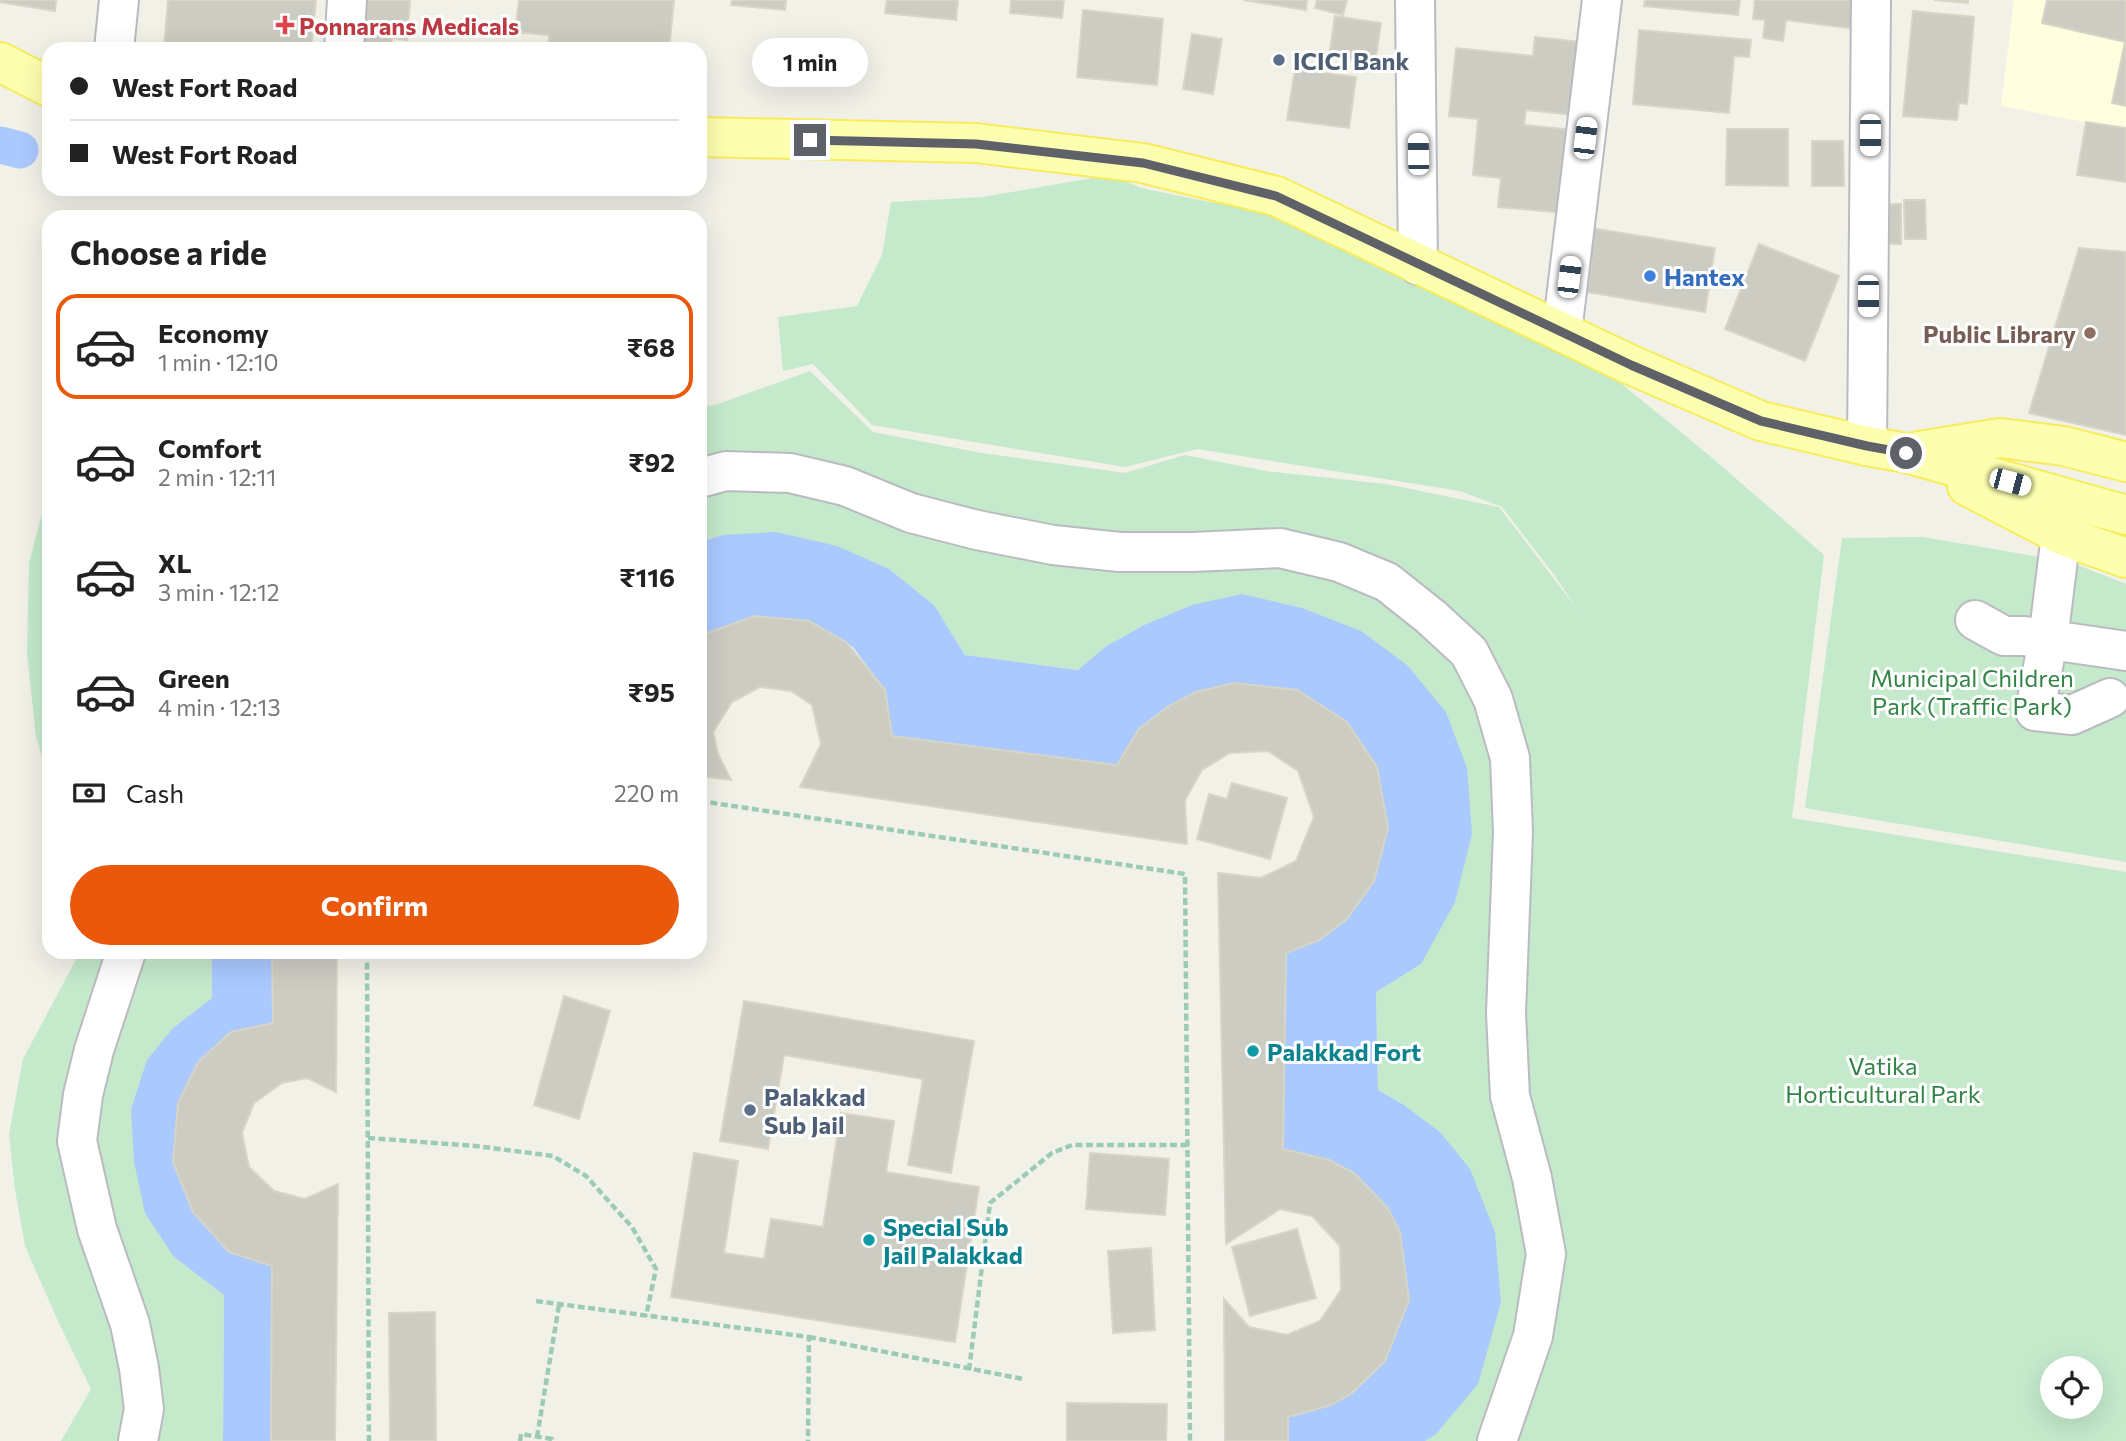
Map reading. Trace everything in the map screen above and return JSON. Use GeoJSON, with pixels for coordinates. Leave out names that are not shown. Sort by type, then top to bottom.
{"type":"FeatureCollection","features":[{"type":"Feature","properties":{"kind":"main road"},"geometry":{"type":"LineString","coordinates":[[0,62],[42,83]]}},
{"type":"Feature","properties":{"kind":"main road"},"geometry":{"type":"LineString","coordinates":[[707,137],[976,144],[1143,163],[1276,196],[1631,365],[1761,421],[1906,453],[2126,515]]}},
{"type":"Feature","properties":{"kind":"main road"},"geometry":{"type":"LineString","coordinates":[[1906,453],[2000,438],[2064,446],[2126,462]]}},
{"type":"Feature","properties":{"kind":"main road"},"geometry":{"type":"LineString","coordinates":[[1906,453],[2061,535],[2126,558]]}},
{"type":"Feature","properties":{"kind":"street"},"geometry":{"type":"LineString","coordinates":[[115,42],[119,0]]}},
{"type":"Feature","properties":{"kind":"street"},"geometry":{"type":"LineString","coordinates":[[345,42],[348,0]]}},
{"type":"Feature","properties":{"kind":"street"},"geometry":{"type":"LineString","coordinates":[[1415,0],[1418,265]]}},
{"type":"Feature","properties":{"kind":"street"},"geometry":{"type":"LineString","coordinates":[[1562,332],[1602,0]]}},
{"type":"Feature","properties":{"kind":"street"},"geometry":{"type":"LineString","coordinates":[[1867,446],[1871,0]]}},
{"type":"Feature","properties":{"kind":"street"},"geometry":{"type":"LineString","coordinates":[[707,476],[726,471],[790,472],[845,486],[911,513],[977,530],[1054,545],[1120,552],[1280,548],[1339,562],[1387,582],[1469,652],[1493,699],[1510,758],[1513,832],[1506,1013],[1510,1096],[1532,1178],[1546,1254],[1533,1336],[1497,1441]]}},
{"type":"Feature","properties":{"kind":"street"},"geometry":{"type":"LineString","coordinates":[[1975,620],[2004,636],[2024,636],[2048,640],[2122,651],[2118,708],[2072,715],[2035,711],[2048,640],[2061,535]]}},
{"type":"Feature","properties":{"kind":"street"},"geometry":{"type":"LineString","coordinates":[[123,959],[94,1050],[83,1095],[77,1141],[97,1229],[130,1324],[144,1409],[138,1441]]}},
{"type":"Feature","properties":{"kind":"path"},"geometry":{"type":"LineString","coordinates":[[707,802],[1185,874],[1190,1441]]}},
{"type":"Feature","properties":{"kind":"path"},"geometry":{"type":"LineString","coordinates":[[367,959],[369,1441]]}},
{"type":"Feature","properties":{"kind":"path"},"geometry":{"type":"LineString","coordinates":[[368,1138],[476,1146],[553,1156],[586,1177],[632,1227],[656,1269],[646,1316]]}},
{"type":"Feature","properties":{"kind":"path"},"geometry":{"type":"LineString","coordinates":[[969,1370],[990,1203],[1052,1153],[1072,1145],[1188,1145]]}},
{"type":"Feature","properties":{"kind":"path"},"geometry":{"type":"LineString","coordinates":[[536,1301],[809,1337],[1023,1379]]}},
{"type":"Feature","properties":{"kind":"path"},"geometry":{"type":"LineString","coordinates":[[537,1437],[559,1305]]}},
{"type":"Feature","properties":{"kind":"path"},"geometry":{"type":"LineString","coordinates":[[808,1441],[809,1337]]}},
{"type":"Feature","properties":{"kind":"path"},"geometry":{"type":"LineString","coordinates":[[520,1441],[521,1434],[552,1439],[551,1441]]}},
{"type":"Feature","properties":{"kind":"shaded area"},"geometry":{"type":"Polygon","coordinates":[[[2014,0],[2126,0],[2126,130],[2001,106],[2014,0]]]}},
{"type":"Feature","properties":{"kind":"green space","name":"Vatika Horticultural Park"},"geometry":{"type":"Polygon","coordinates":[[[1110,175],[1141,188],[1214,203],[1278,205],[1612,376],[1824,555],[1792,818],[2126,872],[2126,1441],[1425,1441],[1435,1435],[1440,1132],[1404,1105],[1378,1090],[1376,991],[1421,964],[1472,834],[1192,605],[1144,625],[1105,647],[1079,670],[965,655],[934,605],[889,569],[723,535],[707,540],[707,406],[810,371],[873,432],[982,453],[1125,473],[1185,455],[1266,471],[1386,484],[1499,507],[1577,609],[1502,507],[1460,491],[1197,449],[1125,467],[872,425],[813,364],[783,371],[778,317],[857,306],[882,255],[891,202],[983,197],[1110,175]]]}},
{"type":"Feature","properties":{"kind":"green space"},"geometry":{"type":"Polygon","coordinates":[[[42,514],[42,756],[36,737],[27,654],[29,563],[42,514]]]}},
{"type":"Feature","properties":{"kind":"green space","name":"Municipal Children Park (Traffic Park)"},"geometry":{"type":"Polygon","coordinates":[[[1923,537],[2070,562],[2126,584],[2126,862],[1805,808],[1842,538],[1923,537]]]}},
{"type":"Feature","properties":{"kind":"green space"},"geometry":{"type":"Polygon","coordinates":[[[76,959],[212,959],[212,998],[173,1028],[174,1257],[224,1295],[223,1441],[61,1441],[91,1389],[25,1246],[9,1134],[23,1059],[76,959]]]}},
{"type":"Feature","properties":{"kind":"water"},"geometry":{"type":"Polygon","coordinates":[[[776,532],[837,546],[889,569],[934,605],[965,655],[1078,670],[1105,647],[1144,625],[1192,605],[1242,594],[1302,608],[1361,631],[1407,665],[1446,712],[1467,768],[1472,834],[1455,902],[1421,964],[1376,992],[1378,1090],[1404,1105],[1440,1132],[1470,1169],[1495,1232],[1501,1302],[1478,1384],[1435,1435],[1425,1441],[1288,1441],[1288,1417],[1331,1405],[1352,1393],[1385,1361],[1409,1300],[1400,1232],[1387,1207],[1354,1173],[1329,1160],[1283,1149],[1286,953],[1319,940],[1347,919],[1374,881],[1388,828],[1377,767],[1347,723],[1234,683],[1196,692],[1167,707],[1139,729],[1117,765],[892,736],[885,690],[853,647],[809,621],[755,616],[707,633],[707,540],[723,535],[776,532]]]}},
{"type":"Feature","properties":{"kind":"water"},"geometry":{"type":"Polygon","coordinates":[[[212,959],[272,959],[273,1023],[198,1062],[178,1103],[173,1162],[193,1212],[229,1252],[272,1266],[271,1441],[223,1441],[224,1295],[174,1257],[145,1213],[134,1162],[131,1109],[147,1060],[173,1028],[212,998],[212,959]]]}},
{"type":"Feature","properties":{"kind":"building"},"geometry":{"type":"Polygon","coordinates":[[[56,0],[55,11],[0,2],[56,0]]]}},
{"type":"Feature","properties":{"kind":"building"},"geometry":{"type":"Polygon","coordinates":[[[168,0],[316,0],[312,42],[165,42],[168,0]]]}},
{"type":"Feature","properties":{"kind":"building"},"geometry":{"type":"Polygon","coordinates":[[[358,0],[410,0],[407,40],[392,38],[392,42],[349,42],[358,0]]]}},
{"type":"Feature","properties":{"kind":"building"},"geometry":{"type":"Polygon","coordinates":[[[519,0],[674,0],[670,42],[548,42],[549,35],[515,32],[519,0]]]}},
{"type":"Feature","properties":{"kind":"building"},"geometry":{"type":"Polygon","coordinates":[[[732,0],[786,0],[785,10],[731,5],[732,0]]]}},
{"type":"Feature","properties":{"kind":"building"},"geometry":{"type":"Polygon","coordinates":[[[887,0],[958,0],[956,20],[885,13],[887,0]]]}},
{"type":"Feature","properties":{"kind":"building"},"geometry":{"type":"Polygon","coordinates":[[[1011,0],[1064,0],[1062,18],[1010,13],[1011,0]]]}},
{"type":"Feature","properties":{"kind":"building"},"geometry":{"type":"Polygon","coordinates":[[[1243,0],[1307,0],[1306,10],[1243,0]]]}},
{"type":"Feature","properties":{"kind":"building"},"geometry":{"type":"Polygon","coordinates":[[[1317,0],[1347,0],[1343,15],[1315,8],[1317,0]]]}},
{"type":"Feature","properties":{"kind":"building"},"geometry":{"type":"Polygon","coordinates":[[[1645,0],[1740,0],[1738,15],[1644,6],[1645,0]]]}},
{"type":"Feature","properties":{"kind":"building"},"geometry":{"type":"Polygon","coordinates":[[[1755,0],[1859,0],[1855,29],[1786,20],[1783,41],[1763,38],[1765,20],[1753,19],[1755,0]]]}},
{"type":"Feature","properties":{"kind":"building"},"geometry":{"type":"Polygon","coordinates":[[[1934,0],[1968,0],[1968,3],[1934,0]]]}},
{"type":"Feature","properties":{"kind":"building"},"geometry":{"type":"Polygon","coordinates":[[[2047,0],[2126,0],[2126,106],[2112,103],[2125,42],[2042,23],[2047,0]]]}},
{"type":"Feature","properties":{"kind":"building"},"geometry":{"type":"Polygon","coordinates":[[[1083,10],[1163,19],[1157,85],[1077,77],[1083,10]]]}},
{"type":"Feature","properties":{"kind":"building"},"geometry":{"type":"Polygon","coordinates":[[[1913,11],[1974,17],[1967,104],[1959,103],[1957,120],[1903,116],[1913,11]]]}},
{"type":"Feature","properties":{"kind":"building"},"geometry":{"type":"Polygon","coordinates":[[[1335,16],[1381,23],[1375,63],[1329,56],[1335,16]]]}},
{"type":"Feature","properties":{"kind":"building"},"geometry":{"type":"Polygon","coordinates":[[[1639,30],[1751,40],[1749,57],[1734,56],[1729,113],[1633,104],[1639,30]]]}},
{"type":"Feature","properties":{"kind":"building"},"geometry":{"type":"Polygon","coordinates":[[[1192,34],[1222,39],[1213,94],[1183,89],[1192,34]]]}},
{"type":"Feature","properties":{"kind":"building"},"geometry":{"type":"Polygon","coordinates":[[[1535,37],[1590,43],[1583,116],[1526,110],[1524,125],[1573,130],[1564,213],[1498,207],[1501,178],[1473,175],[1478,119],[1449,116],[1456,48],[1533,56],[1535,37]]]}},
{"type":"Feature","properties":{"kind":"building"},"geometry":{"type":"Polygon","coordinates":[[[1295,69],[1356,77],[1349,128],[1287,120],[1295,69]]]}},
{"type":"Feature","properties":{"kind":"building"},"geometry":{"type":"Polygon","coordinates":[[[2086,122],[2126,128],[2126,182],[2077,175],[2086,122]]]}},
{"type":"Feature","properties":{"kind":"building"},"geometry":{"type":"Polygon","coordinates":[[[1727,129],[1788,129],[1788,186],[1726,185],[1727,129]]]}},
{"type":"Feature","properties":{"kind":"building"},"geometry":{"type":"Polygon","coordinates":[[[1812,141],[1843,141],[1844,186],[1812,186],[1812,141]]]}},
{"type":"Feature","properties":{"kind":"building"},"geometry":{"type":"Polygon","coordinates":[[[1904,200],[1925,200],[1926,239],[1905,239],[1904,200]]]}},
{"type":"Feature","properties":{"kind":"building"},"geometry":{"type":"Polygon","coordinates":[[[1880,204],[1901,204],[1901,244],[1881,244],[1880,204]]]}},
{"type":"Feature","properties":{"kind":"building","name":"Hantex"},"geometry":{"type":"Polygon","coordinates":[[[1585,227],[1715,248],[1705,312],[1587,292],[1592,261],[1580,259],[1585,227]]]}},
{"type":"Feature","properties":{"kind":"building"},"geometry":{"type":"Polygon","coordinates":[[[1759,244],[1839,276],[1805,361],[1725,329],[1759,244]]]}},
{"type":"Feature","properties":{"kind":"building","name":"Public Library"},"geometry":{"type":"Polygon","coordinates":[[[2079,248],[2126,252],[2126,435],[2029,413],[2079,248]]]}},
{"type":"Feature","properties":{"kind":"building","name":"Palakkad Fort"},"geometry":{"type":"Polygon","coordinates":[[[755,616],[809,621],[847,643],[885,690],[892,736],[1117,765],[1139,729],[1167,707],[1196,692],[1234,683],[1297,690],[1347,722],[1377,767],[1388,828],[1374,881],[1347,919],[1319,940],[1286,953],[1283,1149],[1329,1160],[1354,1173],[1387,1207],[1400,1232],[1409,1300],[1385,1361],[1352,1393],[1331,1405],[1288,1417],[1288,1441],[1225,1441],[1224,1299],[1249,1327],[1287,1335],[1320,1321],[1341,1290],[1340,1246],[1312,1216],[1280,1209],[1226,1244],[1218,873],[1261,878],[1296,861],[1314,817],[1298,771],[1268,751],[1230,753],[1202,770],[1185,800],[1187,844],[800,787],[821,744],[812,705],[791,691],[760,687],[732,702],[713,732],[718,754],[731,780],[707,777],[707,633],[755,616]]]}},
{"type":"Feature","properties":{"kind":"building"},"geometry":{"type":"Polygon","coordinates":[[[1232,783],[1287,798],[1270,859],[1197,839],[1209,794],[1227,799],[1232,783]]]}},
{"type":"Feature","properties":{"kind":"building"},"geometry":{"type":"Polygon","coordinates":[[[272,959],[337,959],[336,1092],[307,1078],[282,1083],[254,1103],[242,1133],[249,1167],[274,1191],[305,1199],[338,1184],[335,1441],[271,1441],[272,1266],[229,1252],[193,1212],[173,1162],[178,1103],[198,1062],[231,1032],[273,1023],[272,959]]]}},
{"type":"Feature","properties":{"kind":"building"},"geometry":{"type":"Polygon","coordinates":[[[564,996],[610,1011],[579,1119],[534,1105],[564,996]]]}},
{"type":"Feature","properties":{"kind":"building","name":"Palakkad Sub Jail"},"geometry":{"type":"Polygon","coordinates":[[[744,1001],[974,1041],[951,1173],[908,1165],[923,1079],[784,1055],[768,1149],[720,1141],[744,1001]]]}},
{"type":"Feature","properties":{"kind":"building","name":"Special Sub Jail Palakkad"},"geometry":{"type":"Polygon","coordinates":[[[841,1113],[894,1121],[886,1172],[979,1187],[955,1342],[671,1297],[694,1153],[738,1161],[724,1253],[764,1259],[771,1219],[823,1227],[841,1113]]]}},
{"type":"Feature","properties":{"kind":"building"},"geometry":{"type":"Polygon","coordinates":[[[1090,1153],[1169,1159],[1165,1215],[1086,1209],[1090,1153]]]}},
{"type":"Feature","properties":{"kind":"building"},"geometry":{"type":"Polygon","coordinates":[[[1297,1229],[1316,1298],[1250,1316],[1232,1247],[1297,1229]]]}},
{"type":"Feature","properties":{"kind":"building"},"geometry":{"type":"Polygon","coordinates":[[[1151,1248],[1155,1330],[1113,1333],[1108,1251],[1151,1248]]]}},
{"type":"Feature","properties":{"kind":"building"},"geometry":{"type":"Polygon","coordinates":[[[435,1312],[436,1441],[390,1441],[389,1313],[435,1312]]]}},
{"type":"Feature","properties":{"kind":"building"},"geometry":{"type":"Polygon","coordinates":[[[1067,1403],[1167,1404],[1166,1441],[1067,1441],[1067,1403]]]}},
{"type":"Feature","properties":{"kind":"waterway"},"geometry":{"type":"LineString","coordinates":[[0,145],[20,150]]}},
{"type":"Feature","properties":{"kind":"place","name":"Ponnarans Medicals"},"geometry":{"type":"Point","coordinates":[285,25]}},
{"type":"Feature","properties":{"kind":"place","name":"ICICI Bank"},"geometry":{"type":"Point","coordinates":[1279,60]}},
{"type":"Feature","properties":{"kind":"place","name":"Hantex"},"geometry":{"type":"Point","coordinates":[1650,276]}},
{"type":"Feature","properties":{"kind":"place","name":"Public Library"},"geometry":{"type":"Point","coordinates":[2090,333]}},
{"type":"Feature","properties":{"kind":"place","name":"Palakkad Fort"},"geometry":{"type":"Point","coordinates":[1253,1051]}},
{"type":"Feature","properties":{"kind":"place","name":"Palakkad Sub Jail"},"geometry":{"type":"Point","coordinates":[750,1110]}},
{"type":"Feature","properties":{"kind":"place","name":"Special Sub Jail Palakkad"},"geometry":{"type":"Point","coordinates":[869,1240]}},
{"type":"Feature","properties":{"kind":"route"},"geometry":{"type":"LineString","coordinates":[[810,140],[976,144],[1143,163],[1276,196],[1631,365],[1761,421],[1906,453]]}}]}
